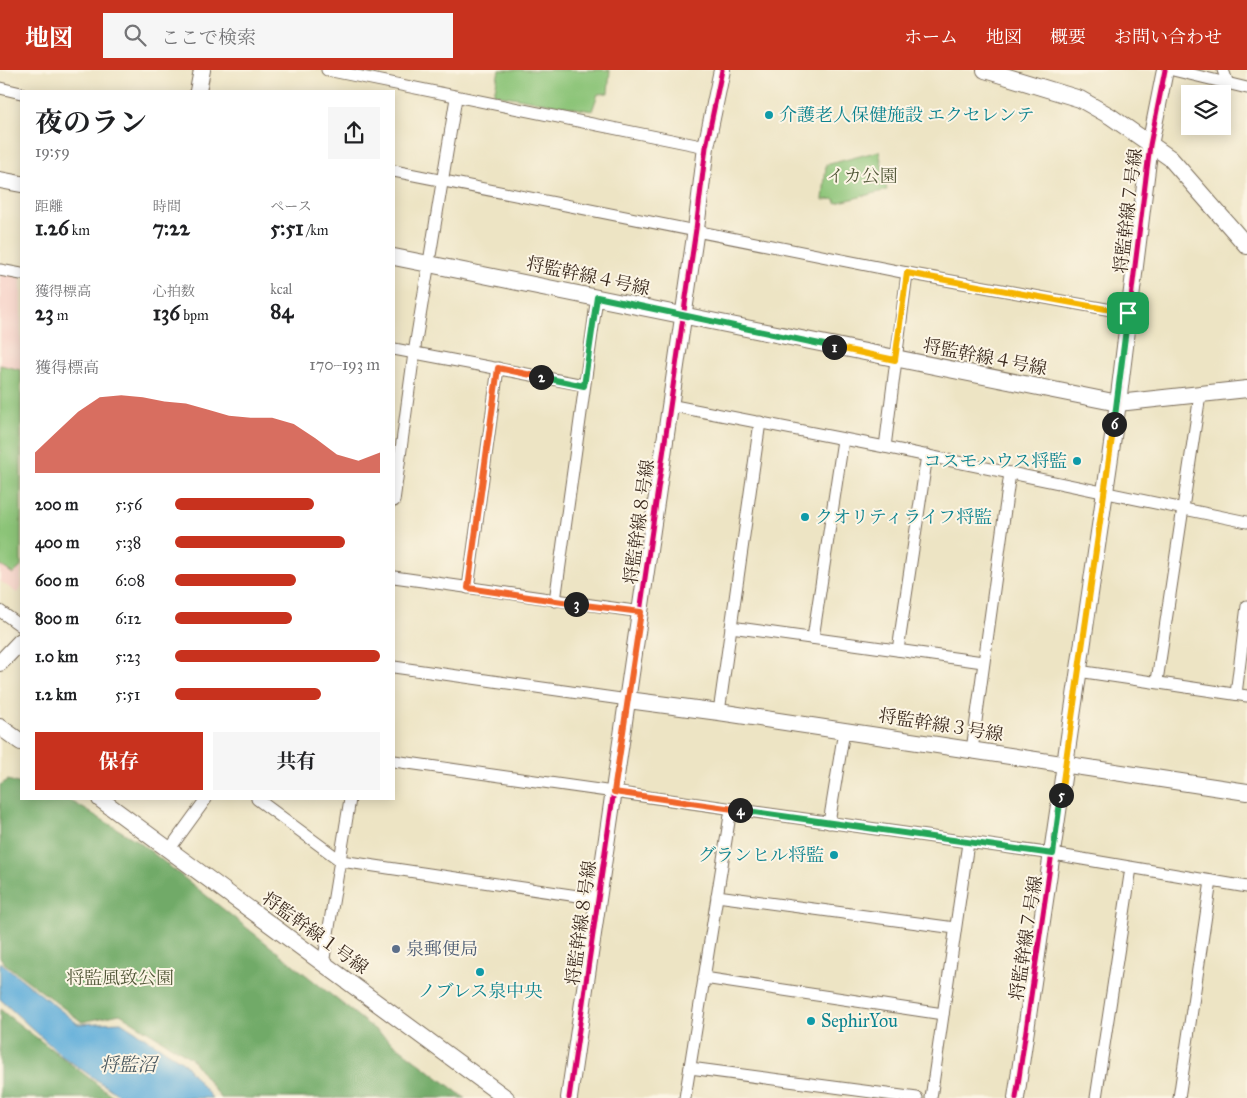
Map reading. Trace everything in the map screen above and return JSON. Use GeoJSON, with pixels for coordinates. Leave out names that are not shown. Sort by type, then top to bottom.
{"type":"FeatureCollection","features":[{"type":"Feature","properties":{"kind":"street"},"geometry":{"type":"LineString","coordinates":[[198,90],[202,70]]}},
{"type":"Feature","properties":{"kind":"street"},"geometry":{"type":"LineString","coordinates":[[327,70],[456,98],[706,147]]}},
{"type":"Feature","properties":{"kind":"street","name":"将監幹線８号線"},"geometry":{"type":"LineString","coordinates":[[569,1098],[641,612],[706,147],[722,70]]}},
{"type":"Feature","properties":{"kind":"street"},"geometry":{"type":"LineString","coordinates":[[985,70],[1080,99],[1110,116],[1170,158],[1247,246]]}},
{"type":"Feature","properties":{"kind":"street","name":"将監幹線７号線"},"geometry":{"type":"LineString","coordinates":[[1016,1098],[1053,854],[1103,492],[1118,403],[1150,144],[1165,70]]}},
{"type":"Feature","properties":{"kind":"street"},"geometry":{"type":"LineString","coordinates":[[1173,70],[1247,88]]}},
{"type":"Feature","properties":{"kind":"street"},"geometry":{"type":"LineString","coordinates":[[1223,70],[1228,84]]}},
{"type":"Feature","properties":{"kind":"street"},"geometry":{"type":"LineString","coordinates":[[0,88],[20,93]]}},
{"type":"Feature","properties":{"kind":"street"},"geometry":{"type":"LineString","coordinates":[[395,493],[414,353],[456,98]]}},
{"type":"Feature","properties":{"kind":"street"},"geometry":{"type":"LineString","coordinates":[[395,171],[696,229],[907,273],[1128,313]]}},
{"type":"Feature","properties":{"kind":"street"},"geometry":{"type":"LineString","coordinates":[[0,180],[20,184]]}},
{"type":"Feature","properties":{"kind":"street","name":"将監幹線４号線"},"geometry":{"type":"LineString","coordinates":[[395,257],[597,297],[683,317],[895,360],[1118,403],[1247,389]]}},
{"type":"Feature","properties":{"kind":"street"},"geometry":{"type":"LineString","coordinates":[[0,270],[20,274]]}},
{"type":"Feature","properties":{"kind":"street"},"geometry":{"type":"LineString","coordinates":[[885,447],[907,273]]}},
{"type":"Feature","properties":{"kind":"street"},"geometry":{"type":"LineString","coordinates":[[554,601],[597,297]]}},
{"type":"Feature","properties":{"kind":"street"},"geometry":{"type":"LineString","coordinates":[[395,349],[584,386]]}},
{"type":"Feature","properties":{"kind":"street"},"geometry":{"type":"LineString","coordinates":[[468,588],[498,368]]}},
{"type":"Feature","properties":{"kind":"street"},"geometry":{"type":"LineString","coordinates":[[1157,681],[1200,395]]}},
{"type":"Feature","properties":{"kind":"street"},"geometry":{"type":"LineString","coordinates":[[669,405],[927,455],[1247,522]]}},
{"type":"Feature","properties":{"kind":"street"},"geometry":{"type":"LineString","coordinates":[[719,712],[760,422]]}},
{"type":"Feature","properties":{"kind":"street"},"geometry":{"type":"LineString","coordinates":[[813,638],[843,440]]}},
{"type":"Feature","properties":{"kind":"street"},"geometry":{"type":"LineString","coordinates":[[898,650],[927,455]]}},
{"type":"Feature","properties":{"kind":"street"},"geometry":{"type":"LineString","coordinates":[[972,750],[1010,473]]}},
{"type":"Feature","properties":{"kind":"street"},"geometry":{"type":"LineString","coordinates":[[395,577],[641,612]]}},
{"type":"Feature","properties":{"kind":"street"},"geometry":{"type":"LineString","coordinates":[[1078,671],[1157,681],[1241,695],[1247,606]]}},
{"type":"Feature","properties":{"kind":"street"},"geometry":{"type":"LineString","coordinates":[[0,611],[20,625]]}},
{"type":"Feature","properties":{"kind":"street"},"geometry":{"type":"LineString","coordinates":[[731,627],[983,662]]}},
{"type":"Feature","properties":{"kind":"street"},"geometry":{"type":"LineString","coordinates":[[0,663],[20,643]]}},
{"type":"Feature","properties":{"kind":"street"},"geometry":{"type":"LineString","coordinates":[[395,667],[628,700]]}},
{"type":"Feature","properties":{"kind":"street","name":"将監幹線３号線"},"geometry":{"type":"LineString","coordinates":[[628,700],[1065,763],[1247,792]]}},
{"type":"Feature","properties":{"kind":"street"},"geometry":{"type":"LineString","coordinates":[[0,727],[20,741]]}},
{"type":"Feature","properties":{"kind":"street"},"geometry":{"type":"LineString","coordinates":[[829,823],[844,731]]}},
{"type":"Feature","properties":{"kind":"street"},"geometry":{"type":"LineString","coordinates":[[395,760],[1053,854],[1247,887]]}},
{"type":"Feature","properties":{"kind":"street","name":"将監幹線１号線"},"geometry":{"type":"LineString","coordinates":[[101,800],[506,1098]]}},
{"type":"Feature","properties":{"kind":"street"},"geometry":{"type":"LineString","coordinates":[[169,850],[205,800]]}},
{"type":"Feature","properties":{"kind":"street"},"geometry":{"type":"LineString","coordinates":[[257,800],[341,861],[598,899]]}},
{"type":"Feature","properties":{"kind":"street"},"geometry":{"type":"LineString","coordinates":[[323,964],[350,800]]}},
{"type":"Feature","properties":{"kind":"street"},"geometry":{"type":"LineString","coordinates":[[685,1098],[731,808]]}},
{"type":"Feature","properties":{"kind":"street"},"geometry":{"type":"LineString","coordinates":[[931,1098],[968,843]]}},
{"type":"Feature","properties":{"kind":"street"},"geometry":{"type":"LineString","coordinates":[[1096,1098],[1131,868]]}},
{"type":"Feature","properties":{"kind":"street"},"geometry":{"type":"LineString","coordinates":[[1179,1098],[1212,881]]}},
{"type":"Feature","properties":{"kind":"street"},"geometry":{"type":"LineString","coordinates":[[717,896],[955,928]]}},
{"type":"Feature","properties":{"kind":"street"},"geometry":{"type":"LineString","coordinates":[[704,978],[943,1014]]}},
{"type":"Feature","properties":{"kind":"street"},"geometry":{"type":"LineString","coordinates":[[690,1068],[917,1098]]}},
{"type":"Feature","properties":{"kind":"shaded area"},"geometry":{"type":"Polygon","coordinates":[[[0,264],[20,269],[20,589],[17,593],[0,581],[0,264]]]}},
{"type":"Feature","properties":{"kind":"green space"},"geometry":{"type":"Polygon","coordinates":[[[499,70],[610,70],[608,93],[598,94],[592,111],[494,94],[499,70]]]}},
{"type":"Feature","properties":{"kind":"green space","name":"イカ公園"},"geometry":{"type":"Polygon","coordinates":[[[879,151],[887,190],[836,203],[835,199],[823,200],[826,165],[879,151]]]}},
{"type":"Feature","properties":{"kind":"green space"},"geometry":{"type":"Polygon","coordinates":[[[0,365],[20,370],[20,568],[13,574],[0,565],[0,365]]]}},
{"type":"Feature","properties":{"kind":"green space","name":"将監風致公園"},"geometry":{"type":"Polygon","coordinates":[[[8,780],[20,784],[20,800],[70,800],[139,842],[369,1025],[465,1098],[221,1098],[191,1058],[120,1014],[82,1022],[4,963],[0,957],[0,785],[8,780]]]}},
{"type":"Feature","properties":{"kind":"green space"},"geometry":{"type":"Polygon","coordinates":[[[0,1009],[7,1015],[115,1098],[0,1098],[0,1009]]]}},
{"type":"Feature","properties":{"kind":"water","name":"将監沼"},"geometry":{"type":"Polygon","coordinates":[[[0,962],[78,1024],[121,1022],[183,1062],[212,1098],[123,1098],[62,1056],[0,999],[0,962]]]}},
{"type":"Feature","properties":{"kind":"cycle path"},"geometry":{"type":"LineString","coordinates":[[569,1098],[696,229],[706,147],[722,70]]}},
{"type":"Feature","properties":{"kind":"cycle path"},"geometry":{"type":"LineString","coordinates":[[1016,1098],[1118,403],[1150,145],[1165,70]]}},
{"type":"Feature","properties":{"kind":"place","name":"介護老人保健施設 エクセレンテ"},"geometry":{"type":"Point","coordinates":[769,115]}},
{"type":"Feature","properties":{"kind":"place","name":"コスモハウス将監"},"geometry":{"type":"Point","coordinates":[1077,461]}},
{"type":"Feature","properties":{"kind":"place","name":"クオリティライフ将監"},"geometry":{"type":"Point","coordinates":[805,517]}},
{"type":"Feature","properties":{"kind":"place","name":"グランヒル将監"},"geometry":{"type":"Point","coordinates":[834,855]}},
{"type":"Feature","properties":{"kind":"place","name":"泉郵便局"},"geometry":{"type":"Point","coordinates":[396,949]}},
{"type":"Feature","properties":{"kind":"place","name":"ノブレス泉中央"},"geometry":{"type":"Point","coordinates":[480,972]}},
{"type":"Feature","properties":{"kind":"place","name":"SephirYou"},"geometry":{"type":"Point","coordinates":[811,1021]}},
{"type":"Feature","properties":{"kind":"route"},"geometry":{"type":"LineString","coordinates":[[907,273],[1128,313],[1118,403],[1103,492],[1053,854],[614,792],[641,612],[468,588],[498,368],[584,386],[597,297],[683,317],[895,360],[907,273]]}}]}
